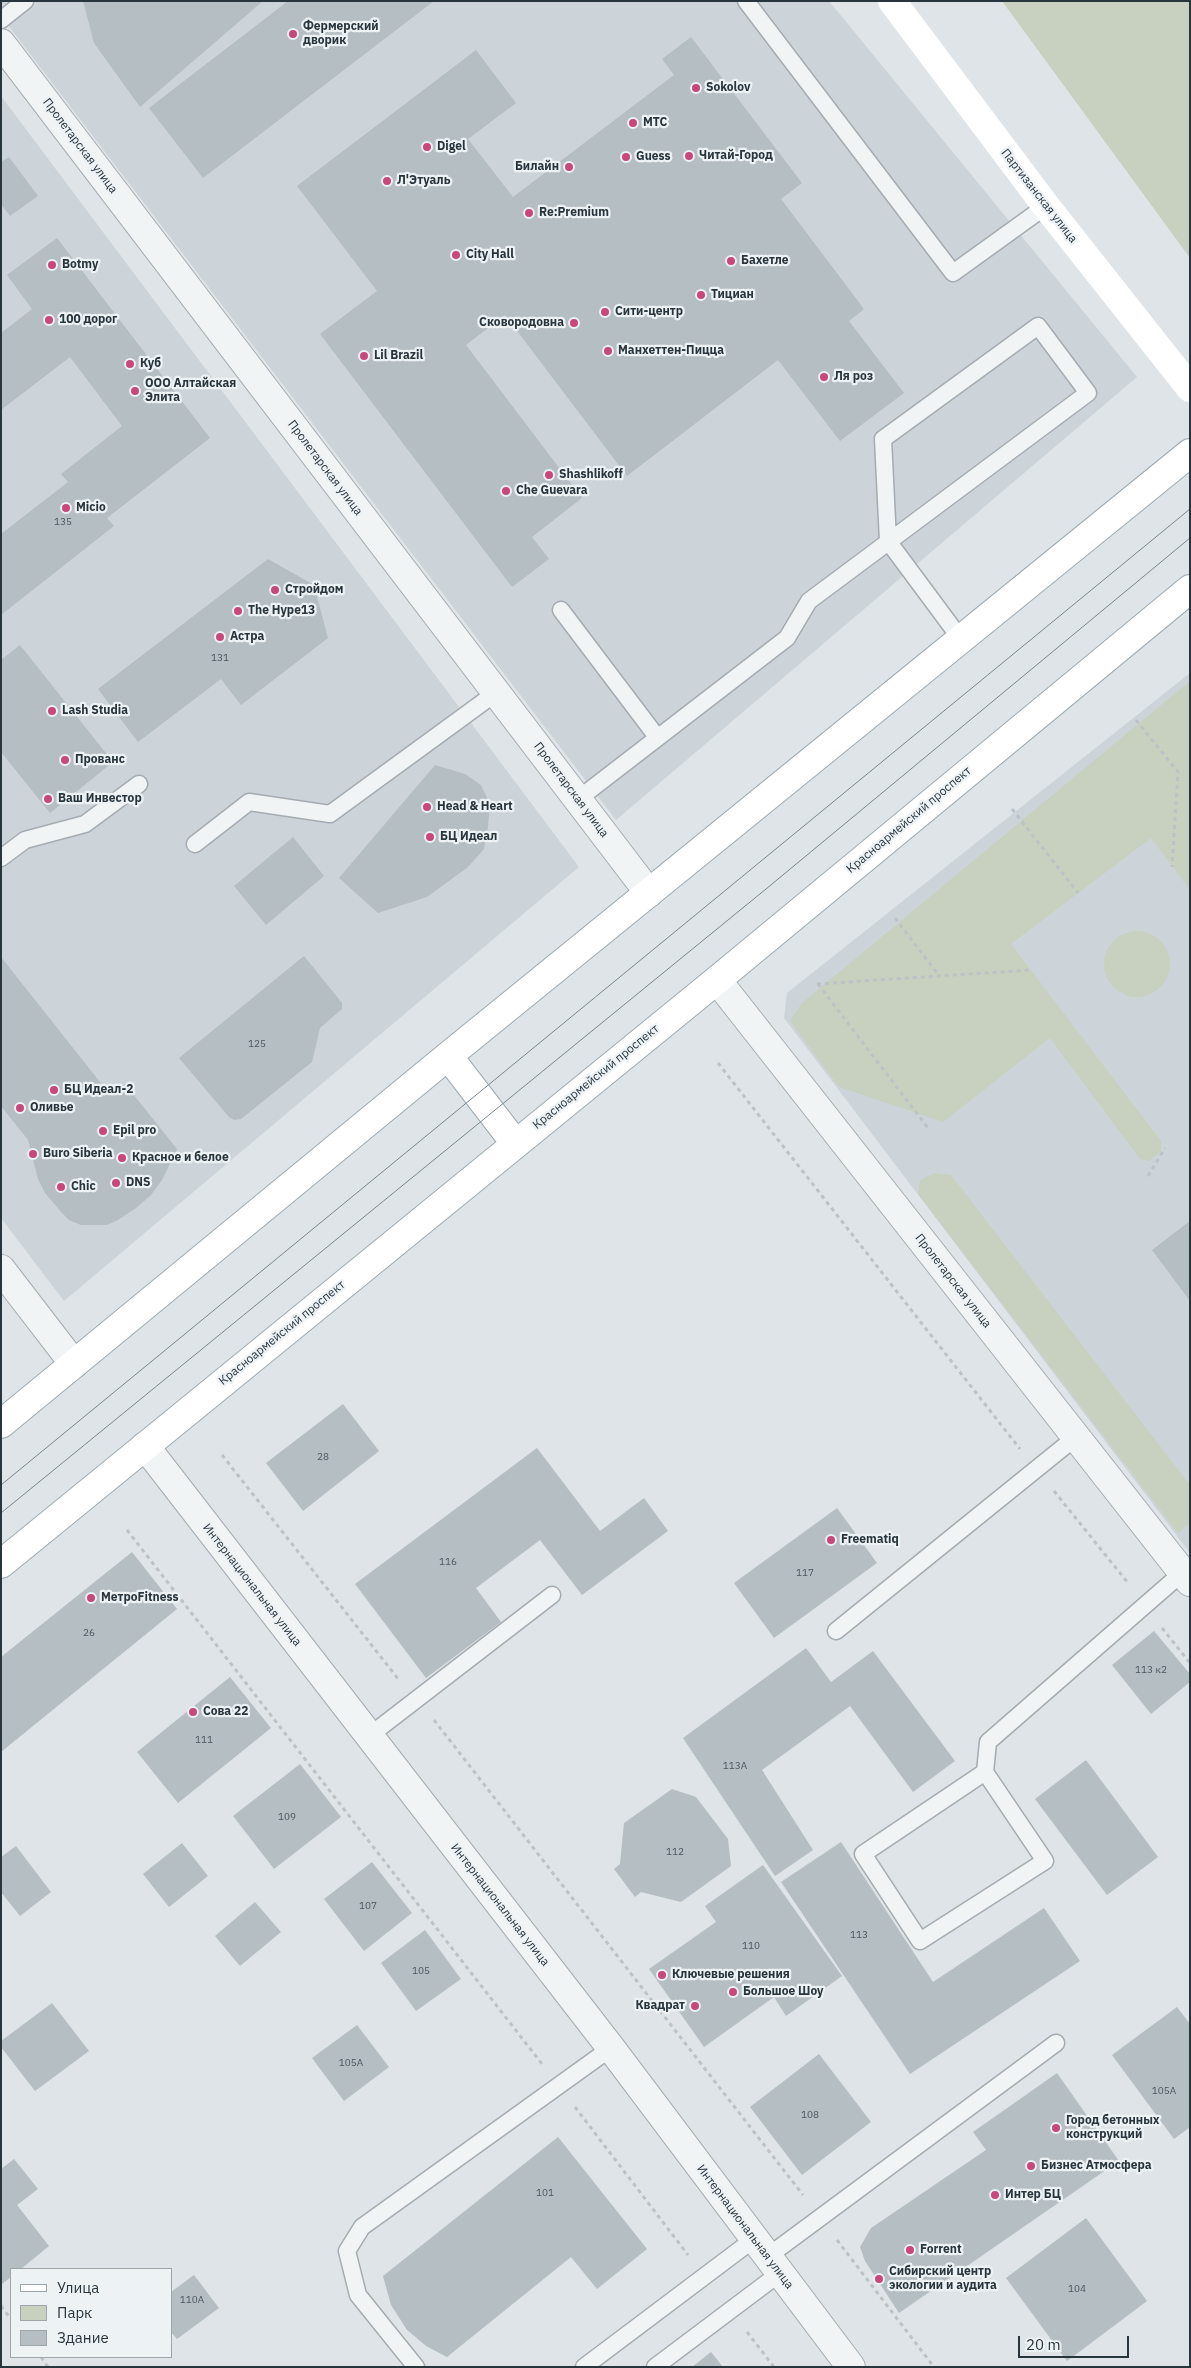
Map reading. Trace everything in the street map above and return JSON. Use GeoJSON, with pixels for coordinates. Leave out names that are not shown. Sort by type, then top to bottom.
{"type":"FeatureCollection","features":[{"type":"Feature","properties":{"kind":"main road","name":"Партизанская улица"},"geometry":{"type":"LineString","coordinates":[[892,1],[1046,206],[1190,388]]}},
{"type":"Feature","properties":{"kind":"main road"},"geometry":{"type":"LineString","coordinates":[[1,1424],[960,638],[1190,454]]}},
{"type":"Feature","properties":{"kind":"main road","name":"Красноармейский проспект"},"geometry":{"type":"LineString","coordinates":[[1,1564],[717,980],[1190,589]]}},
{"type":"Feature","properties":{"kind":"main road"},"geometry":{"type":"LineString","coordinates":[[448,1056],[515,1143]]}},
{"type":"Feature","properties":{"kind":"street","name":"Пролетарская улица"},"geometry":{"type":"LineString","coordinates":[[1,43],[649,893]]}},
{"type":"Feature","properties":{"kind":"street","name":"Пролетарская улица"},"geometry":{"type":"LineString","coordinates":[[717,980],[1186,1577]]}},
{"type":"Feature","properties":{"kind":"street"},"geometry":{"type":"LineString","coordinates":[[1,1269],[74,1364]]}},
{"type":"Feature","properties":{"kind":"street","name":"Интернациональная улица"},"geometry":{"type":"LineString","coordinates":[[145,1446],[611,2048],[851,2367]]}},
{"type":"Feature","properties":{"kind":"lane"},"geometry":{"type":"LineString","coordinates":[[1,20],[26,1]]}},
{"type":"Feature","properties":{"kind":"lane"},"geometry":{"type":"LineString","coordinates":[[746,1],[953,273],[1046,206]]}},
{"type":"Feature","properties":{"kind":"lane"},"geometry":{"type":"LineString","coordinates":[[577,800],[656,737],[787,638],[809,600],[888,541],[1088,393],[1038,326],[883,439],[888,541],[960,638]]}},
{"type":"Feature","properties":{"kind":"lane"},"geometry":{"type":"LineString","coordinates":[[561,610],[656,737]]}},
{"type":"Feature","properties":{"kind":"lane"},"geometry":{"type":"LineString","coordinates":[[195,844],[249,802],[330,814],[497,692]]}},
{"type":"Feature","properties":{"kind":"lane"},"geometry":{"type":"LineString","coordinates":[[1,858],[25,840],[85,824],[139,784]]}},
{"type":"Feature","properties":{"kind":"lane"},"geometry":{"type":"LineString","coordinates":[[836,1631],[1076,1437]]}},
{"type":"Feature","properties":{"kind":"lane"},"geometry":{"type":"LineString","coordinates":[[985,1772],[863,1854],[920,1941],[1045,1861],[985,1772],[988,1742],[1145,1605],[1186,1577]]}},
{"type":"Feature","properties":{"kind":"lane"},"geometry":{"type":"LineString","coordinates":[[369,1736],[552,1595]]}},
{"type":"Feature","properties":{"kind":"lane"},"geometry":{"type":"LineString","coordinates":[[584,2367],[704,2276],[767,2256],[1056,2044]]}},
{"type":"Feature","properties":{"kind":"lane"},"geometry":{"type":"LineString","coordinates":[[416,2367],[358,2295],[347,2251],[362,2227],[611,2048]]}},
{"type":"Feature","properties":{"kind":"lane"},"geometry":{"type":"LineString","coordinates":[[656,2367],[730,2310],[767,2256]]}},
{"type":"Feature","properties":{"kind":"path"},"geometry":{"type":"LineString","coordinates":[[1136,720],[1178,772],[1172,867]]}},
{"type":"Feature","properties":{"kind":"path"},"geometry":{"type":"LineString","coordinates":[[1012,808],[1078,893]]}},
{"type":"Feature","properties":{"kind":"path"},"geometry":{"type":"LineString","coordinates":[[895,918],[941,977]]}},
{"type":"Feature","properties":{"kind":"path"},"geometry":{"type":"LineString","coordinates":[[928,1128],[817,984],[1030,970]]}},
{"type":"Feature","properties":{"kind":"path"},"geometry":{"type":"LineString","coordinates":[[718,1063],[1190,1663]]}},
{"type":"Feature","properties":{"kind":"path"},"geometry":{"type":"LineString","coordinates":[[1148,1176],[1166,1148]]}},
{"type":"Feature","properties":{"kind":"path"},"geometry":{"type":"LineString","coordinates":[[222,1455],[401,1683],[418,1698],[580,1911],[820,2217],[934,2367]]}},
{"type":"Feature","properties":{"kind":"path"},"geometry":{"type":"LineString","coordinates":[[127,1530],[559,2086],[704,2276]]}},
{"type":"Feature","properties":{"kind":"path"},"geometry":{"type":"LineString","coordinates":[[1,2306],[10,2318]]}},
{"type":"Feature","properties":{"kind":"path"},"geometry":{"type":"LineString","coordinates":[[730,2310],[774,2367]]}},
{"type":"Feature","properties":{"kind":"shaded area"},"geometry":{"type":"Polygon","coordinates":[[[1,1],[829,1],[1137,377],[616,820],[1,16],[1,1]]]}},
{"type":"Feature","properties":{"kind":"shaded area"},"geometry":{"type":"Polygon","coordinates":[[[1,96],[579,867],[64,1301],[1,1218],[1,96]]]}},
{"type":"Feature","properties":{"kind":"shaded area"},"geometry":{"type":"Polygon","coordinates":[[[1190,673],[1190,1553],[784,1018],[787,993],[1190,673]]]}},
{"type":"Feature","properties":{"kind":"green space"},"geometry":{"type":"Polygon","coordinates":[[[1002,1],[1190,1],[1190,258],[1002,1]]]}},
{"type":"Feature","properties":{"kind":"green space"},"geometry":{"type":"Polygon","coordinates":[[[1190,681],[1190,890],[1151,838],[1011,944],[1161,1141],[1161,1151],[1149,1161],[1140,1159],[1050,1038],[943,1122],[839,1087],[790,1021],[802,1003],[1190,681]]]}},
{"type":"Feature","properties":{"kind":"green space"},"geometry":{"type":"Polygon","coordinates":[[[1131,931],[1143,931],[1161,940],[1168,951],[1170,964],[1168,977],[1161,988],[1150,995],[1131,997],[1118,992],[1109,983],[1104,970],[1104,958],[1109,945],[1118,936],[1131,931]]]}},
{"type":"Feature","properties":{"kind":"green space"},"geometry":{"type":"Polygon","coordinates":[[[934,1173],[951,1175],[1190,1485],[1190,1523],[1178,1533],[918,1194],[920,1180],[934,1173]]]}},
{"type":"Feature","properties":{"kind":"building"},"geometry":{"type":"Polygon","coordinates":[[[83,1],[263,1],[140,107],[94,43],[83,1]]]}},
{"type":"Feature","properties":{"kind":"building"},"geometry":{"type":"Polygon","coordinates":[[[288,1],[434,1],[203,178],[149,108],[288,1]]]}},
{"type":"Feature","properties":{"kind":"building","name":"Сити-центр"},"geometry":{"type":"Polygon","coordinates":[[[691,37],[802,183],[781,199],[864,309],[849,321],[904,393],[840,441],[778,360],[627,476],[505,315],[466,345],[582,498],[532,537],[549,559],[512,587],[320,334],[377,291],[297,186],[476,50],[516,103],[468,139],[513,197],[674,75],[662,59],[691,37]]]}},
{"type":"Feature","properties":{"kind":"building"},"geometry":{"type":"Polygon","coordinates":[[[9,157],[38,196],[10,216],[1,204],[1,162],[9,157]]]}},
{"type":"Feature","properties":{"kind":"building"},"geometry":{"type":"Polygon","coordinates":[[[57,238],[210,438],[107,518],[114,526],[1,615],[1,534],[68,482],[61,474],[122,426],[70,357],[1,410],[1,333],[32,309],[7,275],[57,238]]]}},
{"type":"Feature","properties":{"kind":"building"},"geometry":{"type":"Polygon","coordinates":[[[268,559],[314,585],[328,638],[241,705],[221,679],[138,742],[98,689],[268,559]]]}},
{"type":"Feature","properties":{"kind":"building"},"geometry":{"type":"Polygon","coordinates":[[[20,645],[113,762],[50,813],[1,752],[1,660],[20,645]]]}},
{"type":"Feature","properties":{"kind":"building","name":"БЦ Идеал"},"geometry":{"type":"Polygon","coordinates":[[[435,765],[465,774],[481,785],[490,804],[484,849],[468,867],[427,897],[378,913],[339,878],[435,765]]]}},
{"type":"Feature","properties":{"kind":"building"},"geometry":{"type":"Polygon","coordinates":[[[293,837],[324,876],[266,925],[234,886],[293,837]]]}},
{"type":"Feature","properties":{"kind":"building"},"geometry":{"type":"Polygon","coordinates":[[[304,956],[342,1003],[342,1009],[320,1028],[312,1062],[241,1119],[234,1120],[229,1117],[179,1058],[304,956]]]}},
{"type":"Feature","properties":{"kind":"building","name":"БЦ Идеал-2"},"geometry":{"type":"Polygon","coordinates":[[[1,957],[111,1096],[125,1084],[177,1149],[162,1180],[151,1195],[136,1208],[107,1225],[81,1225],[69,1220],[62,1213],[45,1193],[38,1179],[28,1140],[1,1106],[1,957]]]}},
{"type":"Feature","properties":{"kind":"building"},"geometry":{"type":"Polygon","coordinates":[[[1190,1221],[1190,1301],[1152,1250],[1190,1221]]]}},
{"type":"Feature","properties":{"kind":"building"},"geometry":{"type":"Polygon","coordinates":[[[343,1404],[379,1451],[303,1511],[266,1463],[343,1404]]]}},
{"type":"Feature","properties":{"kind":"building"},"geometry":{"type":"Polygon","coordinates":[[[537,1448],[600,1531],[644,1498],[668,1531],[582,1595],[540,1540],[476,1588],[501,1622],[426,1678],[355,1584],[537,1448]]]}},
{"type":"Feature","properties":{"kind":"building"},"geometry":{"type":"Polygon","coordinates":[[[837,1508],[877,1563],[774,1638],[734,1583],[837,1508]]]}},
{"type":"Feature","properties":{"kind":"building"},"geometry":{"type":"Polygon","coordinates":[[[132,1552],[177,1609],[1,1752],[1,1657],[132,1552]]]}},
{"type":"Feature","properties":{"kind":"building"},"geometry":{"type":"Polygon","coordinates":[[[1154,1631],[1190,1674],[1190,1682],[1151,1714],[1112,1665],[1154,1631]]]}},
{"type":"Feature","properties":{"kind":"building"},"geometry":{"type":"Polygon","coordinates":[[[806,1648],[831,1682],[873,1651],[955,1761],[913,1792],[850,1706],[762,1770],[813,1850],[775,1876],[683,1738],[806,1648]]]}},
{"type":"Feature","properties":{"kind":"building"},"geometry":{"type":"Polygon","coordinates":[[[230,1677],[271,1728],[178,1803],[137,1752],[230,1677]]]}},
{"type":"Feature","properties":{"kind":"building"},"geometry":{"type":"Polygon","coordinates":[[[1086,1760],[1158,1857],[1107,1895],[1035,1799],[1086,1760]]]}},
{"type":"Feature","properties":{"kind":"building"},"geometry":{"type":"Polygon","coordinates":[[[300,1764],[341,1817],[274,1869],[233,1816],[300,1764]]]}},
{"type":"Feature","properties":{"kind":"building"},"geometry":{"type":"Polygon","coordinates":[[[672,1789],[696,1797],[728,1839],[731,1866],[681,1902],[641,1892],[635,1897],[614,1869],[620,1864],[624,1823],[672,1789]]]}},
{"type":"Feature","properties":{"kind":"building"},"geometry":{"type":"Polygon","coordinates":[[[841,1842],[933,1982],[1044,1908],[1080,1961],[910,2074],[781,1882],[841,1842]]]}},
{"type":"Feature","properties":{"kind":"building"},"geometry":{"type":"Polygon","coordinates":[[[182,1843],[208,1876],[169,1907],[143,1874],[182,1843]]]}},
{"type":"Feature","properties":{"kind":"building"},"geometry":{"type":"Polygon","coordinates":[[[16,1846],[51,1892],[20,1916],[1,1892],[1,1857],[16,1846]]]}},
{"type":"Feature","properties":{"kind":"building"},"geometry":{"type":"Polygon","coordinates":[[[372,1862],[412,1913],[364,1951],[324,1899],[372,1862]]]}},
{"type":"Feature","properties":{"kind":"building"},"geometry":{"type":"Polygon","coordinates":[[[763,1865],[842,1976],[786,2016],[774,1997],[704,2047],[649,1969],[716,1922],[705,1906],[763,1865]]]}},
{"type":"Feature","properties":{"kind":"building"},"geometry":{"type":"Polygon","coordinates":[[[255,1902],[281,1932],[240,1966],[215,1936],[255,1902]]]}},
{"type":"Feature","properties":{"kind":"building"},"geometry":{"type":"Polygon","coordinates":[[[425,1930],[461,1979],[416,2011],[381,1963],[425,1930]]]}},
{"type":"Feature","properties":{"kind":"building"},"geometry":{"type":"Polygon","coordinates":[[[52,2003],[89,2051],[35,2091],[1,2047],[1,2041],[52,2003]]]}},
{"type":"Feature","properties":{"kind":"building"},"geometry":{"type":"Polygon","coordinates":[[[1177,2007],[1190,2024],[1190,2127],[1174,2139],[1112,2055],[1177,2007]]]}},
{"type":"Feature","properties":{"kind":"building"},"geometry":{"type":"Polygon","coordinates":[[[357,2025],[389,2067],[344,2101],[312,2058],[357,2025]]]}},
{"type":"Feature","properties":{"kind":"building"},"geometry":{"type":"Polygon","coordinates":[[[819,2054],[871,2122],[802,2175],[750,2107],[819,2054]]]}},
{"type":"Feature","properties":{"kind":"building","name":"Интер БЦ"},"geometry":{"type":"Polygon","coordinates":[[[1057,2073],[1119,2161],[899,2313],[865,2261],[860,2247],[871,2228],[986,2150],[973,2132],[1057,2073]]]}},
{"type":"Feature","properties":{"kind":"building"},"geometry":{"type":"Polygon","coordinates":[[[558,2137],[647,2249],[597,2289],[571,2257],[447,2357],[426,2346],[407,2330],[391,2305],[383,2276],[558,2137]]]}},
{"type":"Feature","properties":{"kind":"building"},"geometry":{"type":"Polygon","coordinates":[[[14,2159],[38,2189],[17,2205],[49,2246],[22,2268],[10,2268],[10,2278],[2,2284],[1,2169],[14,2159]]]}},
{"type":"Feature","properties":{"kind":"building"},"geometry":{"type":"Polygon","coordinates":[[[1086,2218],[1147,2301],[1067,2361],[1006,2278],[1086,2218]]]}},
{"type":"Feature","properties":{"kind":"building"},"geometry":{"type":"Polygon","coordinates":[[[194,2275],[219,2308],[177,2339],[172,2333],[172,2291],[194,2275]]]}},
{"type":"Feature","properties":{"kind":"building"},"geometry":{"type":"Polygon","coordinates":[[[711,2352],[723,2367],[692,2367],[711,2352]]]}},
{"type":"Feature","properties":{"kind":"tram line"},"geometry":{"type":"LineString","coordinates":[[1,1485],[1190,509]]}},
{"type":"Feature","properties":{"kind":"tram line"},"geometry":{"type":"LineString","coordinates":[[1,1513],[766,889],[1190,538]]}},
{"type":"Feature","properties":{"kind":"place","name":"Фермерский дворик"},"geometry":{"type":"Point","coordinates":[293,34]}},
{"type":"Feature","properties":{"kind":"place","name":"Sokolov"},"geometry":{"type":"Point","coordinates":[696,88]}},
{"type":"Feature","properties":{"kind":"place","name":"МТС"},"geometry":{"type":"Point","coordinates":[633,123]}},
{"type":"Feature","properties":{"kind":"place","name":"Digel"},"geometry":{"type":"Point","coordinates":[427,147]}},
{"type":"Feature","properties":{"kind":"place","name":"Читай-Город"},"geometry":{"type":"Point","coordinates":[689,156]}},
{"type":"Feature","properties":{"kind":"place","name":"Guess"},"geometry":{"type":"Point","coordinates":[626,157]}},
{"type":"Feature","properties":{"kind":"place","name":"Билайн"},"geometry":{"type":"Point","coordinates":[569,167]}},
{"type":"Feature","properties":{"kind":"place","name":"Л'Этуаль"},"geometry":{"type":"Point","coordinates":[387,181]}},
{"type":"Feature","properties":{"kind":"place","name":"Re:Premium"},"geometry":{"type":"Point","coordinates":[529,213]}},
{"type":"Feature","properties":{"kind":"place","name":"City Hall"},"geometry":{"type":"Point","coordinates":[456,255]}},
{"type":"Feature","properties":{"kind":"place","name":"Бахетле"},"geometry":{"type":"Point","coordinates":[731,261]}},
{"type":"Feature","properties":{"kind":"place","name":"Botmy"},"geometry":{"type":"Point","coordinates":[52,265]}},
{"type":"Feature","properties":{"kind":"place","name":"Тициан"},"geometry":{"type":"Point","coordinates":[701,295]}},
{"type":"Feature","properties":{"kind":"place","name":"Сити-центр"},"geometry":{"type":"Point","coordinates":[605,312]}},
{"type":"Feature","properties":{"kind":"place","name":"100 дорог"},"geometry":{"type":"Point","coordinates":[49,320]}},
{"type":"Feature","properties":{"kind":"place","name":"Сковородовна"},"geometry":{"type":"Point","coordinates":[574,323]}},
{"type":"Feature","properties":{"kind":"place","name":"Манхеттен-Пицца"},"geometry":{"type":"Point","coordinates":[608,351]}},
{"type":"Feature","properties":{"kind":"place","name":"Lil Brazil"},"geometry":{"type":"Point","coordinates":[364,356]}},
{"type":"Feature","properties":{"kind":"place","name":"Куб"},"geometry":{"type":"Point","coordinates":[130,364]}},
{"type":"Feature","properties":{"kind":"place","name":"Ля роз"},"geometry":{"type":"Point","coordinates":[824,377]}},
{"type":"Feature","properties":{"kind":"place","name":"ООО Алтайская Элита"},"geometry":{"type":"Point","coordinates":[135,391]}},
{"type":"Feature","properties":{"kind":"place","name":"Shashlikoff"},"geometry":{"type":"Point","coordinates":[549,475]}},
{"type":"Feature","properties":{"kind":"place","name":"Che Guevara"},"geometry":{"type":"Point","coordinates":[506,491]}},
{"type":"Feature","properties":{"kind":"place","name":"Micio"},"geometry":{"type":"Point","coordinates":[66,508]}},
{"type":"Feature","properties":{"kind":"place","name":"Стройдом"},"geometry":{"type":"Point","coordinates":[275,590]}},
{"type":"Feature","properties":{"kind":"place","name":"The Hype13"},"geometry":{"type":"Point","coordinates":[238,611]}},
{"type":"Feature","properties":{"kind":"place","name":"Астра"},"geometry":{"type":"Point","coordinates":[220,637]}},
{"type":"Feature","properties":{"kind":"place","name":"Lash Studia"},"geometry":{"type":"Point","coordinates":[52,711]}},
{"type":"Feature","properties":{"kind":"place","name":"Прованс"},"geometry":{"type":"Point","coordinates":[65,760]}},
{"type":"Feature","properties":{"kind":"place","name":"Ваш Инвестор"},"geometry":{"type":"Point","coordinates":[48,799]}},
{"type":"Feature","properties":{"kind":"place","name":"Head & Heart"},"geometry":{"type":"Point","coordinates":[427,807]}},
{"type":"Feature","properties":{"kind":"place","name":"БЦ Идеал"},"geometry":{"type":"Point","coordinates":[430,837]}},
{"type":"Feature","properties":{"kind":"place","name":"БЦ Идеал-2"},"geometry":{"type":"Point","coordinates":[54,1090]}},
{"type":"Feature","properties":{"kind":"place","name":"Оливье"},"geometry":{"type":"Point","coordinates":[20,1108]}},
{"type":"Feature","properties":{"kind":"place","name":"Epil pro"},"geometry":{"type":"Point","coordinates":[103,1131]}},
{"type":"Feature","properties":{"kind":"place","name":"Buro Siberia"},"geometry":{"type":"Point","coordinates":[33,1154]}},
{"type":"Feature","properties":{"kind":"place","name":"Красное и белое"},"geometry":{"type":"Point","coordinates":[122,1158]}},
{"type":"Feature","properties":{"kind":"place","name":"DNS"},"geometry":{"type":"Point","coordinates":[116,1183]}},
{"type":"Feature","properties":{"kind":"place","name":"Chic"},"geometry":{"type":"Point","coordinates":[61,1187]}},
{"type":"Feature","properties":{"kind":"place","name":"Freematiq"},"geometry":{"type":"Point","coordinates":[831,1540]}},
{"type":"Feature","properties":{"kind":"place","name":"МетроFitness"},"geometry":{"type":"Point","coordinates":[91,1598]}},
{"type":"Feature","properties":{"kind":"place","name":"Сова 22"},"geometry":{"type":"Point","coordinates":[193,1712]}},
{"type":"Feature","properties":{"kind":"place","name":"Ключевые решения"},"geometry":{"type":"Point","coordinates":[662,1975]}},
{"type":"Feature","properties":{"kind":"place","name":"Большое Шоу"},"geometry":{"type":"Point","coordinates":[733,1992]}},
{"type":"Feature","properties":{"kind":"place","name":"Квадрат"},"geometry":{"type":"Point","coordinates":[695,2006]}},
{"type":"Feature","properties":{"kind":"place","name":"Город бетонных конструкций"},"geometry":{"type":"Point","coordinates":[1056,2128]}},
{"type":"Feature","properties":{"kind":"place","name":"Бизнес Атмосфера"},"geometry":{"type":"Point","coordinates":[1031,2166]}},
{"type":"Feature","properties":{"kind":"place","name":"Интер БЦ"},"geometry":{"type":"Point","coordinates":[995,2195]}},
{"type":"Feature","properties":{"kind":"place","name":"Forrent"},"geometry":{"type":"Point","coordinates":[910,2250]}},
{"type":"Feature","properties":{"kind":"place","name":"Сибирский центр экологии и аудита"},"geometry":{"type":"Point","coordinates":[879,2279]}}]}
